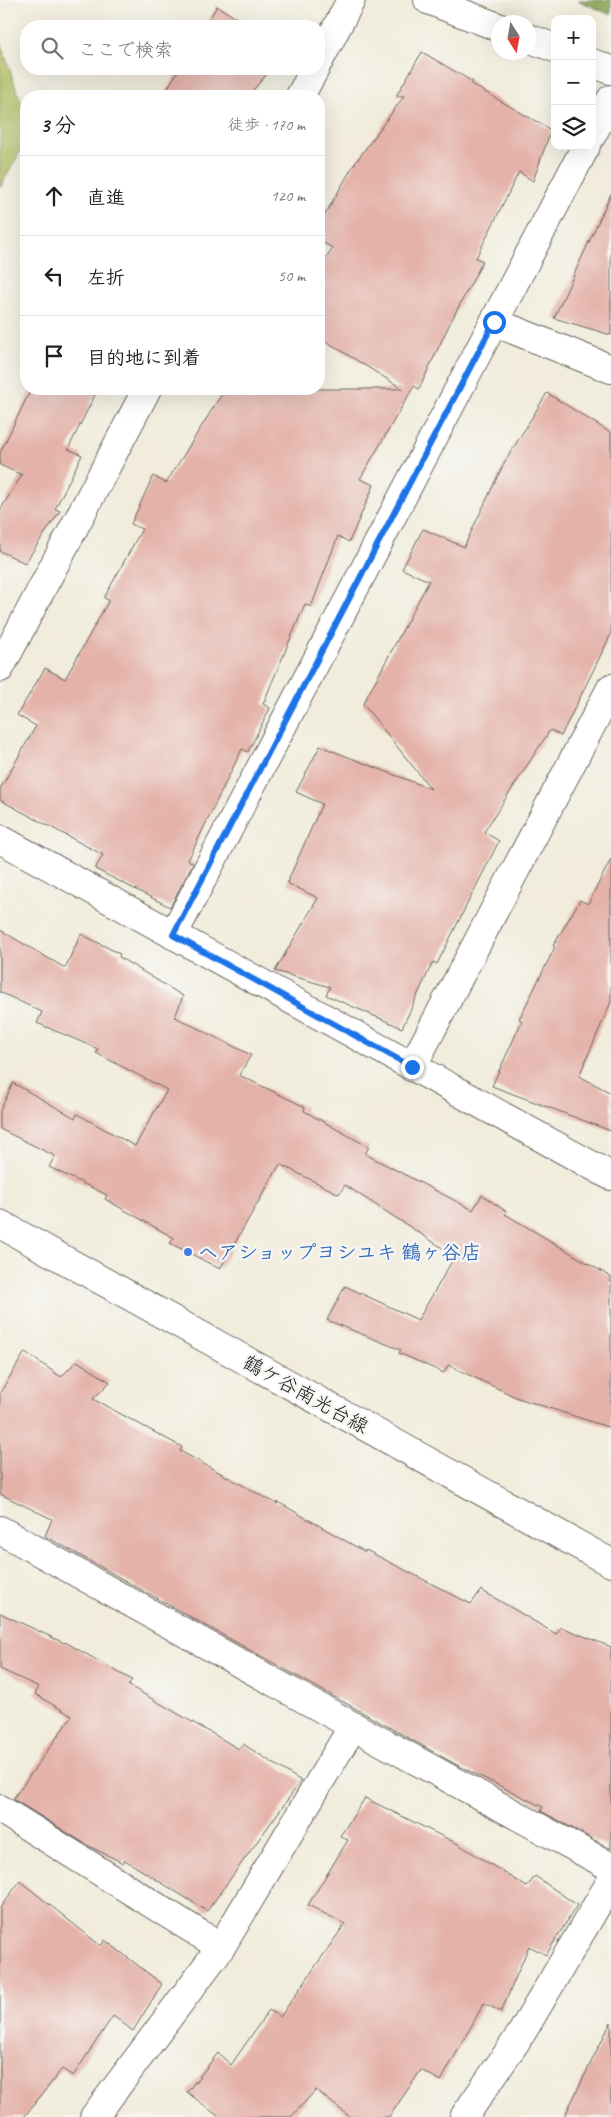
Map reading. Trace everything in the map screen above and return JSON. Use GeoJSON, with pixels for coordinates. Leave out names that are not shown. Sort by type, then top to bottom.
{"type":"FeatureCollection","features":[{"type":"Feature","properties":{"kind":"street"},"geometry":{"type":"LineString","coordinates":[[325,50],[351,0]]}},
{"type":"Feature","properties":{"kind":"street"},"geometry":{"type":"LineString","coordinates":[[428,0],[491,24]]}},
{"type":"Feature","properties":{"kind":"street"},"geometry":{"type":"LineString","coordinates":[[536,41],[551,47]]}},
{"type":"Feature","properties":{"kind":"street"},"geometry":{"type":"LineString","coordinates":[[596,64],[611,70]]}},
{"type":"Feature","properties":{"kind":"street"},"geometry":{"type":"LineString","coordinates":[[303,90],[312,75]]}},
{"type":"Feature","properties":{"kind":"street"},"geometry":{"type":"LineString","coordinates":[[596,127],[611,99]]}},
{"type":"Feature","properties":{"kind":"street"},"geometry":{"type":"LineString","coordinates":[[173,935],[584,150]]}},
{"type":"Feature","properties":{"kind":"street"},"geometry":{"type":"LineString","coordinates":[[494,322],[611,369]]}},
{"type":"Feature","properties":{"kind":"street"},"geometry":{"type":"LineString","coordinates":[[0,668],[144,395]]}},
{"type":"Feature","properties":{"kind":"street"},"geometry":{"type":"LineString","coordinates":[[412,1067],[611,688]]}},
{"type":"Feature","properties":{"kind":"street"},"geometry":{"type":"LineString","coordinates":[[0,839],[611,1176]]}},
{"type":"Feature","properties":{"kind":"street","name":"鶴ケ谷南光台線"},"geometry":{"type":"LineString","coordinates":[[0,1224],[611,1563]]}},
{"type":"Feature","properties":{"kind":"street"},"geometry":{"type":"LineString","coordinates":[[0,1530],[611,1867]]}},
{"type":"Feature","properties":{"kind":"street"},"geometry":{"type":"LineString","coordinates":[[94,2117],[221,1947],[353,1726]]}},
{"type":"Feature","properties":{"kind":"street"},"geometry":{"type":"LineString","coordinates":[[0,1810],[221,1947]]}},
{"type":"Feature","properties":{"kind":"street"},"geometry":{"type":"LineString","coordinates":[[464,2117],[521,2034],[611,1881]]}},
{"type":"Feature","properties":{"kind":"green space"},"geometry":{"type":"Polygon","coordinates":[[[577,0],[611,0],[611,15],[577,0]]]}},
{"type":"Feature","properties":{"kind":"green space"},"geometry":{"type":"Polygon","coordinates":[[[0,41],[20,99],[20,152],[0,188],[0,41]]]}},
{"type":"Feature","properties":{"kind":"building"},"geometry":{"type":"Polygon","coordinates":[[[217,6],[239,20],[209,20],[217,6]]]}},
{"type":"Feature","properties":{"kind":"building"},"geometry":{"type":"Polygon","coordinates":[[[422,52],[473,82],[471,84],[551,130],[533,181],[519,172],[476,258],[483,261],[450,323],[419,389],[414,386],[360,479],[374,485],[349,542],[338,536],[311,607],[305,604],[263,704],[270,708],[248,752],[242,749],[188,860],[193,863],[170,907],[95,869],[103,855],[0,800],[0,789],[36,726],[17,715],[45,668],[65,679],[109,600],[104,598],[142,529],[131,524],[153,476],[166,483],[221,395],[325,395],[325,389],[403,389],[325,341],[325,260],[333,248],[325,244],[325,215],[353,166],[404,96],[396,96],[422,52]]]}},
{"type":"Feature","properties":{"kind":"building"},"geometry":{"type":"Polygon","coordinates":[[[175,75],[266,75],[253,90],[167,90],[175,75]]]}},
{"type":"Feature","properties":{"kind":"building"},"geometry":{"type":"Polygon","coordinates":[[[611,194],[611,335],[554,318],[611,194]]]}},
{"type":"Feature","properties":{"kind":"building"},"geometry":{"type":"Polygon","coordinates":[[[547,393],[611,433],[611,634],[561,736],[550,730],[484,832],[499,841],[437,964],[433,962],[402,1028],[326,995],[330,987],[275,971],[318,898],[287,883],[322,804],[296,792],[320,746],[431,789],[363,704],[429,581],[402,569],[423,529],[464,547],[504,463],[547,393]]]}},
{"type":"Feature","properties":{"kind":"building"},"geometry":{"type":"Polygon","coordinates":[[[28,395],[95,395],[68,449],[82,455],[55,509],[60,511],[25,563],[0,551],[0,510],[22,475],[0,465],[0,453],[28,395]]]}},
{"type":"Feature","properties":{"kind":"building"},"geometry":{"type":"Polygon","coordinates":[[[611,859],[611,1002],[579,1076],[611,1093],[611,1131],[492,1086],[522,1021],[519,1019],[555,947],[553,946],[580,900],[588,904],[611,859]]]}},
{"type":"Feature","properties":{"kind":"building"},"geometry":{"type":"Polygon","coordinates":[[[0,930],[65,968],[81,934],[120,954],[119,957],[183,996],[175,1017],[251,1055],[239,1075],[305,1107],[304,1111],[369,1147],[365,1154],[473,1210],[482,1195],[507,1212],[505,1214],[611,1277],[611,1428],[518,1398],[448,1365],[444,1373],[399,1353],[401,1350],[327,1320],[345,1286],[418,1320],[455,1256],[345,1185],[339,1194],[280,1164],[220,1269],[170,1243],[174,1238],[105,1199],[107,1195],[49,1167],[55,1156],[0,1129],[0,1111],[13,1083],[75,1118],[77,1114],[135,1146],[167,1090],[96,1053],[98,1049],[37,1023],[42,1012],[0,992],[0,930]]]}},
{"type":"Feature","properties":{"kind":"building"},"geometry":{"type":"Polygon","coordinates":[[[25,1352],[61,1377],[77,1361],[110,1382],[93,1399],[182,1447],[180,1451],[277,1504],[278,1502],[365,1552],[366,1550],[471,1604],[481,1590],[556,1634],[561,1627],[611,1647],[611,1849],[541,1811],[543,1807],[457,1765],[45,1536],[52,1519],[0,1494],[0,1393],[25,1352]]]}},
{"type":"Feature","properties":{"kind":"building"},"geometry":{"type":"Polygon","coordinates":[[[0,1613],[65,1642],[132,1680],[128,1685],[239,1749],[243,1744],[301,1781],[207,1911],[125,1860],[123,1863],[87,1845],[13,1799],[72,1716],[35,1694],[39,1687],[0,1669],[0,1613]]]}},
{"type":"Feature","properties":{"kind":"building"},"geometry":{"type":"Polygon","coordinates":[[[365,1798],[458,1844],[527,1887],[535,1876],[577,1905],[546,1955],[529,1946],[501,2012],[484,2003],[441,2081],[421,2070],[389,2117],[350,2117],[316,2090],[291,2117],[219,2117],[187,2092],[218,2053],[231,2065],[269,2010],[280,2017],[345,1924],[308,1905],[348,1840],[340,1836],[365,1798]]]}},
{"type":"Feature","properties":{"kind":"building"},"geometry":{"type":"Polygon","coordinates":[[[20,1881],[101,1946],[105,1940],[162,1984],[133,2031],[113,2016],[73,2076],[62,2069],[24,2117],[0,2117],[0,1908],[20,1881]]]}},
{"type":"Feature","properties":{"kind":"building"},"geometry":{"type":"Polygon","coordinates":[[[611,2022],[611,2117],[564,2117],[611,2022]]]}},
{"type":"Feature","properties":{"kind":"place","name":"ヘアショップヨシユキ 鶴ヶ谷店"},"geometry":{"type":"Point","coordinates":[188,1252]}},
{"type":"Feature","properties":{"kind":"route"},"geometry":{"type":"LineString","coordinates":[[412,1067],[173,935],[494,322]]}}]}
